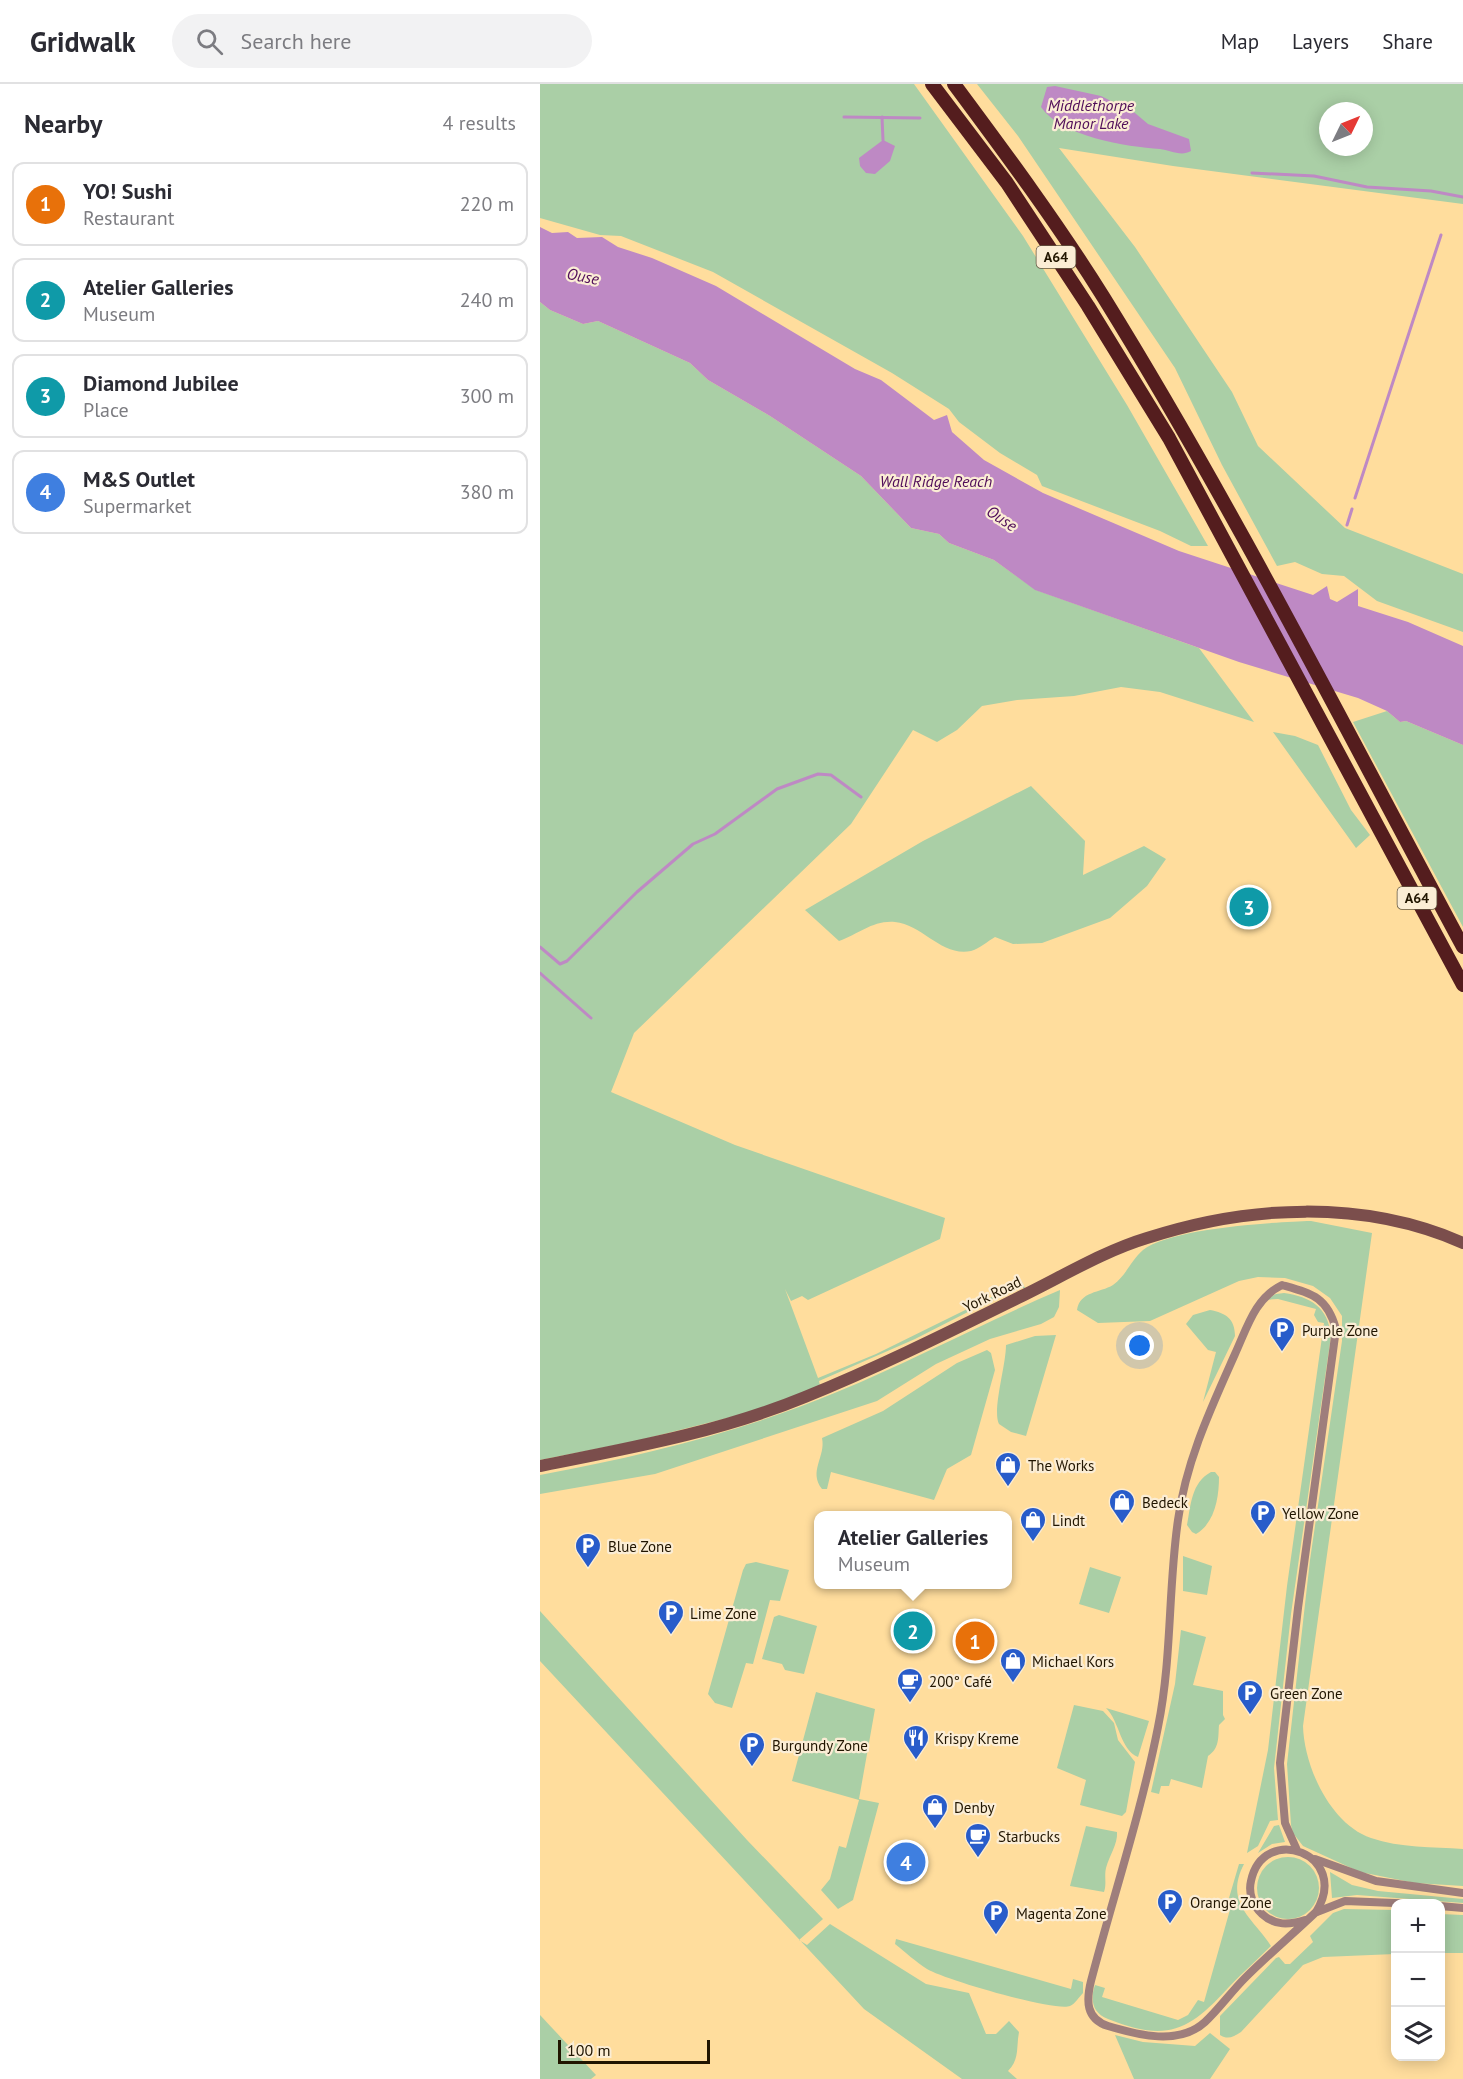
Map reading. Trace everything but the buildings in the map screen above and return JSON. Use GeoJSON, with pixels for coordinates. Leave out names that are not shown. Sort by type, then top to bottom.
{"type":"FeatureCollection","features":[{"type":"Feature","properties":{"kind":"highway","name":"A64"},"geometry":{"type":"LineString","coordinates":[[932,84],[1007,183],[1088,306],[1168,438],[1463,985]]}},
{"type":"Feature","properties":{"kind":"highway","name":"A64"},"geometry":{"type":"LineString","coordinates":[[954,84],[1020,172],[1103,296],[1184,430],[1463,947]]}},
{"type":"Feature","properties":{"kind":"main road","name":"York Road"},"geometry":{"type":"LineString","coordinates":[[540,1466],[692,1436],[804,1398],[915,1349],[1144,1238],[1189,1226],[1280,1212],[1323,1210],[1396,1221],[1463,1243]]}},
{"type":"Feature","properties":{"kind":"street"},"geometry":{"type":"LineString","coordinates":[[1297,1850],[1285,1823],[1280,1763],[1298,1608],[1336,1329],[1332,1313],[1325,1303],[1314,1295],[1282,1285],[1268,1292],[1251,1318],[1206,1419],[1192,1459],[1176,1535],[1164,1696],[1143,1792],[1087,1999],[1089,2010],[1099,2023],[1116,2028],[1158,2037],[1185,2032],[1203,2024],[1244,1979],[1316,1912],[1346,1901],[1391,1903]]}},
{"type":"Feature","properties":{"kind":"street"},"geometry":{"type":"LineString","coordinates":[[1305,1920],[1293,1924],[1279,1924],[1267,1919],[1257,1910],[1251,1898],[1251,1878],[1260,1861],[1271,1853],[1284,1849],[1297,1850],[1376,1881],[1463,1893]]}},
{"type":"Feature","properties":{"kind":"street"},"geometry":{"type":"LineString","coordinates":[[1311,1857],[1320,1866],[1326,1890],[1316,1912]]}},
{"type":"Feature","properties":{"kind":"street"},"geometry":{"type":"LineString","coordinates":[[1445,1906],[1463,1908]]}},
{"type":"Feature","properties":{"kind":"green space"},"geometry":{"type":"Polygon","coordinates":[[[540,84],[914,84],[1023,236],[1127,405],[1208,546],[1191,546],[1160,531],[1042,486],[1037,475],[1000,453],[959,422],[949,409],[892,373],[713,272],[621,236],[600,235],[540,218],[540,84]]]}},
{"type":"Feature","properties":{"kind":"green space"},"geometry":{"type":"Polygon","coordinates":[[[977,84],[1463,84],[1463,204],[1173,166],[1059,148],[1135,247],[1232,392],[1258,446],[1345,528],[1463,574],[1463,632],[1377,601],[1344,576],[1322,574],[1295,562],[1277,566],[1222,465],[1175,368],[1018,136],[977,84]]]}},
{"type":"Feature","properties":{"kind":"green space"},"geometry":{"type":"Polygon","coordinates":[[[540,302],[550,310],[583,324],[598,321],[690,363],[708,380],[770,416],[861,476],[911,528],[939,534],[949,543],[994,560],[1036,590],[1199,648],[1254,722],[1160,692],[1121,687],[1074,696],[1017,700],[982,706],[957,730],[937,742],[913,730],[851,824],[634,1033],[611,1092],[735,1145],[945,1218],[940,1239],[808,1300],[802,1296],[791,1301],[785,1289],[818,1378],[876,1354],[1022,1282],[1027,1292],[1021,1286],[1015,1288],[915,1339],[819,1381],[820,1386],[751,1412],[636,1441],[540,1460],[540,302]]]}},
{"type":"Feature","properties":{"kind":"green space"},"geometry":{"type":"Polygon","coordinates":[[[1387,711],[1400,722],[1406,721],[1463,745],[1463,927],[1353,722],[1387,711]]]}},
{"type":"Feature","properties":{"kind":"green space"},"geometry":{"type":"Polygon","coordinates":[[[1273,732],[1295,736],[1318,745],[1351,810],[1370,835],[1356,848],[1273,732]]]}},
{"type":"Feature","properties":{"kind":"green space"},"geometry":{"type":"Polygon","coordinates":[[[1031,786],[1085,841],[1083,875],[1144,846],[1166,859],[1147,886],[1110,918],[1042,943],[1013,944],[995,937],[974,950],[961,952],[942,945],[905,924],[895,922],[873,925],[839,941],[805,910],[923,841],[1031,786]]]}},
{"type":"Feature","properties":{"kind":"green space"},"geometry":{"type":"Polygon","coordinates":[[[1311,1221],[1372,1233],[1303,1726],[1308,1758],[1322,1792],[1343,1820],[1356,1831],[1393,1844],[1463,1849],[1463,1886],[1415,1883],[1360,1872],[1303,1846],[1293,1833],[1291,1825],[1287,1764],[1310,1560],[1342,1341],[1342,1316],[1330,1298],[1313,1286],[1285,1278],[1258,1277],[1239,1281],[1150,1321],[1098,1323],[1077,1310],[1082,1299],[1113,1285],[1143,1250],[1157,1242],[1199,1231],[1311,1221]]]}},
{"type":"Feature","properties":{"kind":"green space"},"geometry":{"type":"Polygon","coordinates":[[[1060,1290],[1059,1307],[1054,1317],[1041,1324],[990,1339],[936,1364],[877,1401],[655,1474],[540,1494],[540,1475],[616,1460],[765,1419],[865,1380],[1060,1290]]]}},
{"type":"Feature","properties":{"kind":"green space"},"geometry":{"type":"Polygon","coordinates":[[[1284,1293],[1302,1297],[1316,1305],[1326,1318],[1331,1336],[1291,1614],[1274,1768],[1278,1820],[1270,1821],[1258,1846],[1247,1853],[1268,1750],[1287,1586],[1324,1323],[1318,1322],[1314,1315],[1316,1309],[1278,1299],[1265,1300],[1276,1294],[1284,1293]]]}},
{"type":"Feature","properties":{"kind":"green space"},"geometry":{"type":"Polygon","coordinates":[[[1210,1310],[1229,1318],[1235,1330],[1235,1336],[1203,1402],[1216,1352],[1208,1350],[1186,1324],[1193,1315],[1210,1310]]]}},
{"type":"Feature","properties":{"kind":"green space"},"geometry":{"type":"Polygon","coordinates":[[[1056,1335],[1026,1436],[1011,1432],[999,1424],[997,1417],[1006,1345],[1035,1336],[1056,1335]]]}},
{"type":"Feature","properties":{"kind":"green space"},"geometry":{"type":"Polygon","coordinates":[[[987,1350],[991,1353],[995,1370],[971,1455],[947,1469],[934,1500],[831,1472],[827,1489],[822,1489],[818,1482],[817,1470],[823,1445],[822,1438],[883,1411],[957,1363],[987,1350]]]}},
{"type":"Feature","properties":{"kind":"green space"},"geometry":{"type":"Polygon","coordinates":[[[1211,1472],[1215,1472],[1219,1477],[1217,1501],[1208,1523],[1196,1534],[1187,1525],[1191,1502],[1199,1482],[1211,1472]]]}},
{"type":"Feature","properties":{"kind":"green space"},"geometry":{"type":"Polygon","coordinates":[[[1183,1556],[1212,1566],[1207,1595],[1183,1591],[1183,1556]]]}},
{"type":"Feature","properties":{"kind":"green space"},"geometry":{"type":"Polygon","coordinates":[[[756,1562],[789,1570],[780,1601],[770,1600],[753,1664],[746,1663],[732,1708],[715,1703],[708,1694],[743,1570],[746,1564],[756,1562]]]}},
{"type":"Feature","properties":{"kind":"green space"},"geometry":{"type":"Polygon","coordinates":[[[1090,1567],[1121,1577],[1109,1613],[1079,1604],[1090,1567]]]}},
{"type":"Feature","properties":{"kind":"green space"},"geometry":{"type":"Polygon","coordinates":[[[540,1611],[747,1840],[823,1919],[799,1940],[540,1661],[540,1611]]]}},
{"type":"Feature","properties":{"kind":"green space"},"geometry":{"type":"Polygon","coordinates":[[[779,1615],[817,1626],[804,1674],[785,1670],[782,1664],[762,1659],[774,1617],[779,1615]]]}},
{"type":"Feature","properties":{"kind":"green space"},"geometry":{"type":"Polygon","coordinates":[[[1181,1630],[1206,1637],[1193,1685],[1223,1691],[1225,1719],[1219,1725],[1216,1746],[1208,1756],[1202,1788],[1171,1779],[1169,1786],[1161,1786],[1159,1794],[1151,1792],[1175,1684],[1181,1630]]]}},
{"type":"Feature","properties":{"kind":"green space"},"geometry":{"type":"Polygon","coordinates":[[[816,1692],[875,1709],[859,1799],[879,1803],[853,1900],[838,1909],[821,1890],[830,1879],[839,1846],[846,1848],[859,1800],[792,1781],[816,1692]]]}},
{"type":"Feature","properties":{"kind":"green space"},"geometry":{"type":"Polygon","coordinates":[[[1074,1705],[1103,1711],[1114,1723],[1118,1740],[1135,1762],[1126,1812],[1122,1816],[1080,1805],[1086,1780],[1057,1768],[1074,1705]]]}},
{"type":"Feature","properties":{"kind":"green space"},"geometry":{"type":"Polygon","coordinates":[[[1106,1708],[1149,1721],[1138,1757],[1127,1748],[1106,1708]]]}},
{"type":"Feature","properties":{"kind":"green space"},"geometry":{"type":"Polygon","coordinates":[[[1279,1825],[1285,1842],[1272,1844],[1258,1853],[1274,1826],[1279,1825]]]}},
{"type":"Feature","properties":{"kind":"green space"},"geometry":{"type":"Polygon","coordinates":[[[1086,1826],[1117,1832],[1115,1846],[1106,1868],[1104,1892],[1070,1886],[1086,1826]]]}},
{"type":"Feature","properties":{"kind":"green space"},"geometry":{"type":"Polygon","coordinates":[[[1288,1857],[1300,1859],[1310,1866],[1317,1876],[1319,1888],[1317,1900],[1310,1910],[1300,1917],[1288,1919],[1276,1917],[1266,1910],[1259,1900],[1257,1888],[1259,1876],[1266,1866],[1276,1859],[1288,1857]]]}},
{"type":"Feature","properties":{"kind":"green space"},"geometry":{"type":"Polygon","coordinates":[[[1239,1864],[1244,1864],[1237,1889],[1239,1899],[1249,1918],[1271,1946],[1201,2015],[1175,2029],[1146,2030],[1108,2019],[1099,2013],[1093,2000],[1095,1985],[1105,1988],[1102,1997],[1178,2020],[1188,2015],[1198,2000],[1204,2002],[1233,1899],[1229,1898],[1239,1864]]]}},
{"type":"Feature","properties":{"kind":"green space"},"geometry":{"type":"Polygon","coordinates":[[[1330,1872],[1352,1885],[1378,1891],[1463,1899],[1463,1903],[1445,1902],[1445,1899],[1357,1895],[1332,1898],[1330,1872]]]}},
{"type":"Feature","properties":{"kind":"green space"},"geometry":{"type":"Polygon","coordinates":[[[1344,1909],[1391,1910],[1391,1954],[1323,1957],[1303,1965],[1241,2032],[1230,2037],[1220,2035],[1220,2016],[1276,1958],[1279,1957],[1285,1964],[1290,1964],[1313,1942],[1310,1936],[1333,1913],[1344,1909]]]}},
{"type":"Feature","properties":{"kind":"green space"},"geometry":{"type":"Polygon","coordinates":[[[1445,1914],[1463,1915],[1463,1953],[1445,1953],[1445,1914]]]}},
{"type":"Feature","properties":{"kind":"green space"},"geometry":{"type":"Polygon","coordinates":[[[830,1924],[926,1984],[969,1993],[986,2034],[996,2034],[1009,2021],[1019,2032],[1016,2057],[1008,2071],[1017,2079],[962,2079],[864,2009],[801,1941],[807,1945],[830,1924]]]}},
{"type":"Feature","properties":{"kind":"green space"},"geometry":{"type":"Polygon","coordinates":[[[896,1939],[1071,1989],[1073,1979],[1083,1982],[1083,1993],[1070,2006],[1060,2007],[1022,2000],[937,1974],[895,1944],[896,1939]]]}},
{"type":"Feature","properties":{"kind":"green space"},"geometry":{"type":"Polygon","coordinates":[[[540,2015],[596,2075],[591,2079],[540,2079],[540,2015]]]}},
{"type":"Feature","properties":{"kind":"green space"},"geometry":{"type":"Polygon","coordinates":[[[1210,2033],[1230,2049],[1210,2079],[1134,2079],[1115,2035],[1143,2042],[1195,2046],[1210,2033]]]}},
{"type":"Feature","properties":{"kind":"water","name":"Middlethorpe Manor Lake"},"geometry":{"type":"Polygon","coordinates":[[[1055,86],[1101,96],[1135,113],[1148,124],[1189,139],[1191,151],[1179,153],[1130,146],[1078,133],[1063,126],[1041,107],[1047,87],[1055,86]]]}},
{"type":"Feature","properties":{"kind":"water"},"geometry":{"type":"Polygon","coordinates":[[[883,140],[895,146],[890,161],[875,174],[866,173],[860,166],[859,158],[883,140]]]}},
{"type":"Feature","properties":{"kind":"water","name":"Wall Ridge Reach"},"geometry":{"type":"Polygon","coordinates":[[[540,227],[552,233],[568,232],[577,238],[602,237],[618,247],[652,258],[716,286],[855,369],[881,380],[934,420],[947,415],[952,432],[984,460],[1043,493],[1179,551],[1313,595],[1327,586],[1330,599],[1337,602],[1358,589],[1358,606],[1408,622],[1463,646],[1463,745],[1406,721],[1400,722],[1387,711],[1358,698],[1239,662],[1035,590],[994,560],[949,543],[939,534],[911,528],[861,476],[770,416],[708,380],[690,363],[598,321],[583,324],[550,310],[540,302],[540,227]]]}},
{"type":"Feature","properties":{"kind":"waterway"},"geometry":{"type":"LineString","coordinates":[[844,117],[920,118]]}},
{"type":"Feature","properties":{"kind":"waterway"},"geometry":{"type":"LineString","coordinates":[[882,117],[883,140]]}},
{"type":"Feature","properties":{"kind":"waterway"},"geometry":{"type":"LineString","coordinates":[[1252,173],[1314,176],[1367,187],[1431,191],[1463,197]]}},
{"type":"Feature","properties":{"kind":"waterway"},"geometry":{"type":"LineString","coordinates":[[1355,498],[1441,235]]}},
{"type":"Feature","properties":{"kind":"waterway"},"geometry":{"type":"LineString","coordinates":[[1347,525],[1352,509]]}},
{"type":"Feature","properties":{"kind":"waterway"},"geometry":{"type":"LineString","coordinates":[[540,947],[560,964],[567,961],[637,892],[693,844],[715,834],[777,789],[818,774],[831,775],[861,797]]}},
{"type":"Feature","properties":{"kind":"waterway"},"geometry":{"type":"LineString","coordinates":[[540,973],[591,1018]]}},
{"type":"Feature","properties":{"kind":"place","name":"Diamond Jubilee"},"geometry":{"type":"Point","coordinates":[1249,907]}},
{"type":"Feature","properties":{"kind":"place","name":"Purple Zone"},"geometry":{"type":"Point","coordinates":[1282,1353]}},
{"type":"Feature","properties":{"kind":"place","name":"The Works"},"geometry":{"type":"Point","coordinates":[1008,1488]}},
{"type":"Feature","properties":{"kind":"place","name":"Bedeck"},"geometry":{"type":"Point","coordinates":[1122,1525]}},
{"type":"Feature","properties":{"kind":"place","name":"Yellow Zone"},"geometry":{"type":"Point","coordinates":[1263,1536]}},
{"type":"Feature","properties":{"kind":"place","name":"Lindt"},"geometry":{"type":"Point","coordinates":[1033,1543]}},
{"type":"Feature","properties":{"kind":"place","name":"Blue Zone"},"geometry":{"type":"Point","coordinates":[588,1569]}},
{"type":"Feature","properties":{"kind":"place","name":"Atelier Galleries"},"geometry":{"type":"Point","coordinates":[913,1631]}},
{"type":"Feature","properties":{"kind":"place","name":"Lime Zone"},"geometry":{"type":"Point","coordinates":[671,1636]}},
{"type":"Feature","properties":{"kind":"place","name":"YO! Sushi"},"geometry":{"type":"Point","coordinates":[975,1641]}},
{"type":"Feature","properties":{"kind":"place","name":"Michael Kors"},"geometry":{"type":"Point","coordinates":[1013,1684]}},
{"type":"Feature","properties":{"kind":"place","name":"200° Café"},"geometry":{"type":"Point","coordinates":[910,1704]}},
{"type":"Feature","properties":{"kind":"place","name":"Green Zone"},"geometry":{"type":"Point","coordinates":[1250,1716]}},
{"type":"Feature","properties":{"kind":"place","name":"Krispy Kreme"},"geometry":{"type":"Point","coordinates":[916,1761]}},
{"type":"Feature","properties":{"kind":"place","name":"Burgundy Zone"},"geometry":{"type":"Point","coordinates":[752,1768]}},
{"type":"Feature","properties":{"kind":"place","name":"Denby"},"geometry":{"type":"Point","coordinates":[935,1830]}},
{"type":"Feature","properties":{"kind":"place","name":"Starbucks"},"geometry":{"type":"Point","coordinates":[978,1859]}},
{"type":"Feature","properties":{"kind":"place","name":"M&S Outlet"},"geometry":{"type":"Point","coordinates":[906,1862]}},
{"type":"Feature","properties":{"kind":"place","name":"Orange Zone"},"geometry":{"type":"Point","coordinates":[1170,1925]}},
{"type":"Feature","properties":{"kind":"place","name":"Magenta Zone"},"geometry":{"type":"Point","coordinates":[996,1936]}},
{"type":"Feature","properties":{"kind":"water label","name":"Ouse"},"geometry":{"type":"Point","coordinates":[583,276]}},
{"type":"Feature","properties":{"kind":"water label","name":"Ouse"},"geometry":{"type":"Point","coordinates":[1002,518]}}]}
